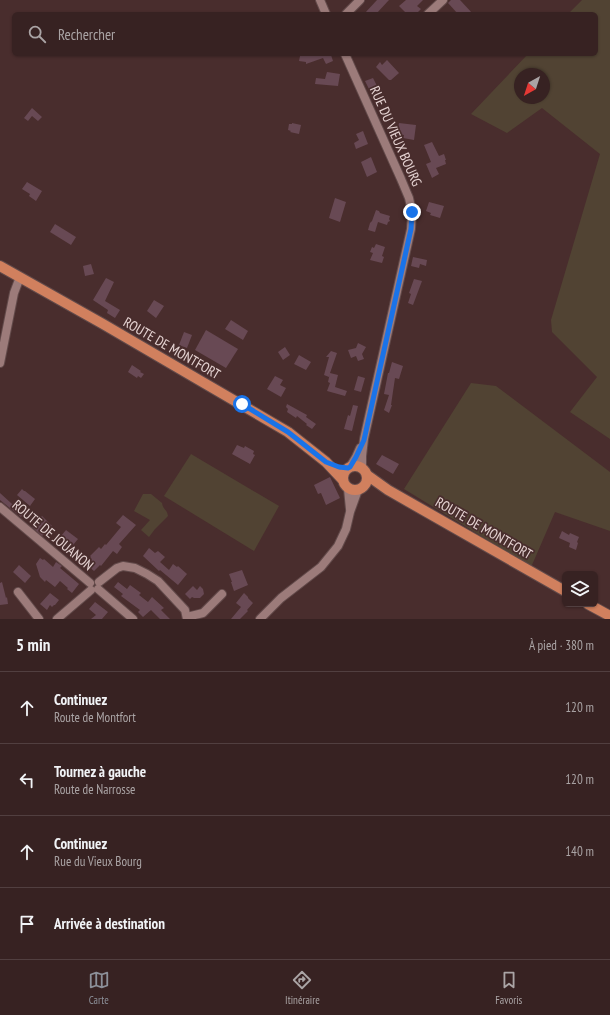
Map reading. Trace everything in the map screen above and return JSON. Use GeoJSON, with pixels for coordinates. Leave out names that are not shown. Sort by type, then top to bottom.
{"type":"FeatureCollection","features":[{"type":"Feature","properties":{"kind":"main road","name":"ROUTE DE MONTFORT"},"geometry":{"type":"LineString","coordinates":[[0,266],[288,432],[326,462],[342,479]]}},
{"type":"Feature","properties":{"kind":"main road","name":"ROUTE DE MONTFORT"},"geometry":{"type":"LineString","coordinates":[[326,462],[339,467],[349,467]]}},
{"type":"Feature","properties":{"kind":"main road"},"geometry":{"type":"LineString","coordinates":[[356,466],[365,472],[367,481],[357,489],[344,484],[342,479],[344,473],[349,467],[356,466]]}},
{"type":"Feature","properties":{"kind":"main road","name":"ROUTE DE MONTFORT"},"geometry":{"type":"LineString","coordinates":[[365,472],[388,490],[562,589]]}},
{"type":"Feature","properties":{"kind":"main road","name":"ROUTE DE MONTFORT"},"geometry":{"type":"LineString","coordinates":[[357,489],[372,487],[388,490]]}},
{"type":"Feature","properties":{"kind":"main road"},"geometry":{"type":"LineString","coordinates":[[594,607],[610,616]]}},
{"type":"Feature","properties":{"kind":"street"},"geometry":{"type":"LineString","coordinates":[[320,0],[325,12]]}},
{"type":"Feature","properties":{"kind":"street"},"geometry":{"type":"LineString","coordinates":[[348,12],[360,0]]}},
{"type":"Feature","properties":{"kind":"street"},"geometry":{"type":"LineString","coordinates":[[430,12],[443,0]]}},
{"type":"Feature","properties":{"kind":"street","name":"RUE DU VIEUX BOURG"},"geometry":{"type":"LineString","coordinates":[[346,56],[401,179],[409,198],[412,212],[411,229],[364,440]]}},
{"type":"Feature","properties":{"kind":"street"},"geometry":{"type":"LineString","coordinates":[[0,364],[14,293],[20,277]]}},
{"type":"Feature","properties":{"kind":"street"},"geometry":{"type":"LineString","coordinates":[[349,467],[356,457],[364,440]]}},
{"type":"Feature","properties":{"kind":"street"},"geometry":{"type":"LineString","coordinates":[[364,440],[362,456],[365,472]]}},
{"type":"Feature","properties":{"kind":"street"},"geometry":{"type":"LineString","coordinates":[[260,619],[281,598],[321,568],[330,557],[338,546],[346,529],[357,489]]}},
{"type":"Feature","properties":{"kind":"street","name":"ROUTE DE JOUANON"},"geometry":{"type":"LineString","coordinates":[[0,507],[133,619]]}},
{"type":"Feature","properties":{"kind":"street"},"geometry":{"type":"LineString","coordinates":[[57,619],[116,568],[123,566],[135,568],[158,581],[185,610],[187,618],[203,613],[222,594]]}},
{"type":"Feature","properties":{"kind":"street"},"geometry":{"type":"LineString","coordinates":[[18,592],[39,619]]}},
{"type":"Feature","properties":{"kind":"shaded area"},"geometry":{"type":"Polygon","coordinates":[[[582,0],[610,0],[610,439],[570,412],[597,377],[552,332],[551,320],[600,154],[542,108],[507,133],[471,114],[514,69],[514,104],[550,104],[550,68],[515,68],[526,56],[598,56],[598,12],[570,12],[582,0]]]}},
{"type":"Feature","properties":{"kind":"shaded area"},"geometry":{"type":"Polygon","coordinates":[[[471,383],[496,386],[610,472],[610,531],[555,512],[532,565],[530,566],[404,489],[471,383]]]}},
{"type":"Feature","properties":{"kind":"shaded area"},"geometry":{"type":"Polygon","coordinates":[[[191,454],[279,506],[254,551],[164,496],[191,454]]]}},
{"type":"Feature","properties":{"kind":"shaded area"},"geometry":{"type":"Polygon","coordinates":[[[143,494],[151,494],[162,503],[168,516],[149,537],[141,530],[150,520],[134,511],[143,494]]]}},
{"type":"Feature","properties":{"kind":"building"},"geometry":{"type":"Polygon","coordinates":[[[377,0],[389,0],[378,12],[366,12],[377,0]]]}},
{"type":"Feature","properties":{"kind":"building"},"geometry":{"type":"Polygon","coordinates":[[[406,0],[423,0],[417,6],[421,9],[418,12],[405,12],[399,6],[406,0]]]}},
{"type":"Feature","properties":{"kind":"building"},"geometry":{"type":"Polygon","coordinates":[[[451,0],[460,0],[471,12],[456,12],[448,3],[451,0]]]}},
{"type":"Feature","properties":{"kind":"building"},"geometry":{"type":"Polygon","coordinates":[[[300,56],[331,56],[333,61],[326,64],[323,58],[306,64],[306,62],[299,61],[300,56]]]}},
{"type":"Feature","properties":{"kind":"building"},"geometry":{"type":"Polygon","coordinates":[[[387,60],[399,73],[391,80],[389,80],[376,67],[380,62],[382,65],[387,60]]]}},
{"type":"Feature","properties":{"kind":"building"},"geometry":{"type":"Polygon","coordinates":[[[327,72],[340,74],[338,86],[315,84],[316,78],[325,79],[327,72]]]}},
{"type":"Feature","properties":{"kind":"building"},"geometry":{"type":"Polygon","coordinates":[[[373,78],[383,93],[373,97],[365,81],[373,78]]]}},
{"type":"Feature","properties":{"kind":"building"},"geometry":{"type":"Polygon","coordinates":[[[32,108],[42,117],[38,121],[32,116],[28,121],[24,118],[32,108]]]}},
{"type":"Feature","properties":{"kind":"building"},"geometry":{"type":"Polygon","coordinates":[[[292,123],[301,125],[299,134],[288,130],[289,124],[292,123]]]}},
{"type":"Feature","properties":{"kind":"building"},"geometry":{"type":"Polygon","coordinates":[[[399,123],[416,125],[414,140],[403,138],[404,135],[397,134],[399,123]]]}},
{"type":"Feature","properties":{"kind":"building"},"geometry":{"type":"Polygon","coordinates":[[[363,131],[368,144],[356,149],[354,143],[359,140],[356,134],[363,131]]]}},
{"type":"Feature","properties":{"kind":"building"},"geometry":{"type":"Polygon","coordinates":[[[432,142],[439,156],[444,154],[446,164],[436,168],[439,174],[432,178],[426,164],[431,162],[424,145],[432,142]]]}},
{"type":"Feature","properties":{"kind":"building"},"geometry":{"type":"Polygon","coordinates":[[[371,157],[377,172],[367,177],[361,162],[371,157]]]}},
{"type":"Feature","properties":{"kind":"building"},"geometry":{"type":"Polygon","coordinates":[[[27,182],[42,191],[36,201],[29,196],[30,194],[22,189],[27,182]]]}},
{"type":"Feature","properties":{"kind":"building"},"geometry":{"type":"Polygon","coordinates":[[[335,198],[346,202],[340,222],[329,218],[335,198]]]}},
{"type":"Feature","properties":{"kind":"building"},"geometry":{"type":"Polygon","coordinates":[[[429,202],[444,206],[440,218],[430,215],[431,213],[426,211],[429,202]]]}},
{"type":"Feature","properties":{"kind":"building"},"geometry":{"type":"Polygon","coordinates":[[[376,210],[390,216],[390,221],[387,225],[378,222],[375,232],[368,230],[376,210]]]}},
{"type":"Feature","properties":{"kind":"building"},"geometry":{"type":"Polygon","coordinates":[[[55,224],[76,237],[71,245],[50,232],[55,224]]]}},
{"type":"Feature","properties":{"kind":"building"},"geometry":{"type":"Polygon","coordinates":[[[376,244],[385,247],[382,256],[384,257],[382,263],[370,260],[373,253],[370,252],[372,247],[374,248],[376,244]]]}},
{"type":"Feature","properties":{"kind":"building"},"geometry":{"type":"Polygon","coordinates":[[[413,257],[427,260],[426,266],[420,264],[419,268],[411,266],[413,257]]]}},
{"type":"Feature","properties":{"kind":"building"},"geometry":{"type":"Polygon","coordinates":[[[91,264],[94,274],[85,276],[83,266],[91,264]]]}},
{"type":"Feature","properties":{"kind":"building"},"geometry":{"type":"Polygon","coordinates":[[[106,278],[114,282],[105,301],[120,310],[115,318],[107,313],[108,310],[93,300],[106,278]]]}},
{"type":"Feature","properties":{"kind":"building"},"geometry":{"type":"Polygon","coordinates":[[[414,279],[422,281],[413,305],[408,303],[411,294],[409,293],[414,279]]]}},
{"type":"Feature","properties":{"kind":"building"},"geometry":{"type":"Polygon","coordinates":[[[154,300],[164,306],[156,318],[147,311],[154,300]]]}},
{"type":"Feature","properties":{"kind":"building"},"geometry":{"type":"Polygon","coordinates":[[[231,320],[248,331],[243,340],[225,329],[231,320]]]}},
{"type":"Feature","properties":{"kind":"building"},"geometry":{"type":"Polygon","coordinates":[[[206,330],[238,349],[226,368],[195,350],[206,330]]]}},
{"type":"Feature","properties":{"kind":"building"},"geometry":{"type":"Polygon","coordinates":[[[184,332],[192,335],[187,348],[179,345],[184,332]]]}},
{"type":"Feature","properties":{"kind":"building"},"geometry":{"type":"Polygon","coordinates":[[[358,343],[366,347],[362,354],[364,359],[358,361],[356,356],[351,358],[348,350],[356,348],[358,343]]]}},
{"type":"Feature","properties":{"kind":"building"},"geometry":{"type":"Polygon","coordinates":[[[285,347],[290,355],[283,360],[278,352],[285,347]]]}},
{"type":"Feature","properties":{"kind":"building"},"geometry":{"type":"Polygon","coordinates":[[[331,351],[337,353],[329,377],[324,375],[329,357],[326,357],[331,351]]]}},
{"type":"Feature","properties":{"kind":"building"},"geometry":{"type":"Polygon","coordinates":[[[299,355],[311,362],[306,370],[294,364],[299,355]]]}},
{"type":"Feature","properties":{"kind":"building"},"geometry":{"type":"Polygon","coordinates":[[[392,362],[403,366],[399,379],[395,378],[392,405],[389,413],[384,410],[389,395],[384,394],[388,373],[392,362]]]}},
{"type":"Feature","properties":{"kind":"building"},"geometry":{"type":"Polygon","coordinates":[[[132,365],[144,374],[141,378],[138,376],[137,378],[128,372],[132,365]]]}},
{"type":"Feature","properties":{"kind":"building"},"geometry":{"type":"Polygon","coordinates":[[[330,373],[338,375],[335,387],[347,391],[345,396],[327,391],[330,383],[328,382],[330,373]]]}},
{"type":"Feature","properties":{"kind":"building"},"geometry":{"type":"Polygon","coordinates":[[[275,376],[283,380],[280,385],[286,388],[281,397],[267,389],[275,376]]]}},
{"type":"Feature","properties":{"kind":"building"},"geometry":{"type":"Polygon","coordinates":[[[358,376],[365,378],[361,392],[354,390],[358,376]]]}},
{"type":"Feature","properties":{"kind":"building"},"geometry":{"type":"Polygon","coordinates":[[[287,404],[307,415],[306,417],[316,424],[312,429],[297,416],[296,418],[287,412],[287,404]]]}},
{"type":"Feature","properties":{"kind":"building"},"geometry":{"type":"Polygon","coordinates":[[[353,405],[358,406],[352,431],[344,429],[353,405]]]}},
{"type":"Feature","properties":{"kind":"building"},"geometry":{"type":"Polygon","coordinates":[[[237,445],[244,448],[245,446],[254,451],[253,454],[255,455],[250,464],[232,454],[237,445]]]}},
{"type":"Feature","properties":{"kind":"building"},"geometry":{"type":"Polygon","coordinates":[[[382,455],[399,464],[393,474],[376,464],[382,455]]]}},
{"type":"Feature","properties":{"kind":"building"},"geometry":{"type":"Polygon","coordinates":[[[330,477],[340,498],[326,505],[321,493],[318,494],[314,485],[330,477]]]}},
{"type":"Feature","properties":{"kind":"building"},"geometry":{"type":"Polygon","coordinates":[[[22,489],[35,499],[30,506],[17,495],[22,489]]]}},
{"type":"Feature","properties":{"kind":"building"},"geometry":{"type":"Polygon","coordinates":[[[0,493],[23,514],[21,517],[0,500],[0,493]]]}},
{"type":"Feature","properties":{"kind":"building"},"geometry":{"type":"Polygon","coordinates":[[[123,515],[136,525],[119,544],[122,547],[117,554],[113,551],[101,566],[100,565],[94,571],[87,565],[89,563],[87,561],[99,547],[101,549],[105,544],[106,545],[121,527],[116,523],[123,515]]]}},
{"type":"Feature","properties":{"kind":"building"},"geometry":{"type":"Polygon","coordinates":[[[42,516],[52,526],[42,536],[32,527],[42,516]]]}},
{"type":"Feature","properties":{"kind":"building"},"geometry":{"type":"Polygon","coordinates":[[[66,530],[78,539],[73,545],[61,536],[66,530]]]}},
{"type":"Feature","properties":{"kind":"building"},"geometry":{"type":"Polygon","coordinates":[[[562,531],[569,535],[570,533],[579,537],[576,550],[569,547],[570,543],[559,538],[562,531]]]}},
{"type":"Feature","properties":{"kind":"building"},"geometry":{"type":"Polygon","coordinates":[[[149,548],[155,553],[158,551],[165,557],[160,562],[169,570],[173,564],[177,567],[178,566],[187,574],[178,585],[160,570],[159,571],[143,556],[149,548]]]}},
{"type":"Feature","properties":{"kind":"building"},"geometry":{"type":"Polygon","coordinates":[[[40,558],[43,560],[44,559],[53,567],[56,562],[62,566],[60,568],[79,584],[72,593],[60,581],[55,587],[46,580],[45,582],[40,577],[36,564],[40,558]]]}},
{"type":"Feature","properties":{"kind":"building"},"geometry":{"type":"Polygon","coordinates":[[[19,565],[31,576],[25,583],[13,572],[19,565]]]}},
{"type":"Feature","properties":{"kind":"building"},"geometry":{"type":"Polygon","coordinates":[[[242,570],[248,585],[234,591],[229,574],[242,570]]]}},
{"type":"Feature","properties":{"kind":"building"},"geometry":{"type":"Polygon","coordinates":[[[2,582],[8,604],[0,605],[0,583],[2,582]]]}},
{"type":"Feature","properties":{"kind":"building"},"geometry":{"type":"Polygon","coordinates":[[[118,582],[127,589],[130,585],[141,593],[139,595],[148,602],[152,597],[164,608],[161,610],[170,619],[160,619],[151,610],[143,617],[138,612],[140,610],[121,596],[123,594],[114,587],[118,582]]]}},
{"type":"Feature","properties":{"kind":"building"},"geometry":{"type":"Polygon","coordinates":[[[193,586],[197,590],[200,586],[203,589],[204,594],[200,598],[192,597],[190,599],[185,594],[193,586]]]}},
{"type":"Feature","properties":{"kind":"building"},"geometry":{"type":"Polygon","coordinates":[[[50,593],[59,600],[52,607],[50,605],[47,610],[40,604],[50,593]]]}},
{"type":"Feature","properties":{"kind":"building"},"geometry":{"type":"Polygon","coordinates":[[[244,593],[253,603],[240,619],[231,619],[241,607],[236,603],[244,593]]]}},
{"type":"Feature","properties":{"kind":"building"},"geometry":{"type":"Polygon","coordinates":[[[95,602],[108,612],[102,619],[91,619],[96,615],[89,609],[95,602]]]}},
{"type":"Feature","properties":{"kind":"route"},"geometry":{"type":"LineString","coordinates":[[242,404],[288,432],[326,462],[339,467],[350,467],[364,440],[397,297],[411,229],[412,212]]}}]}
